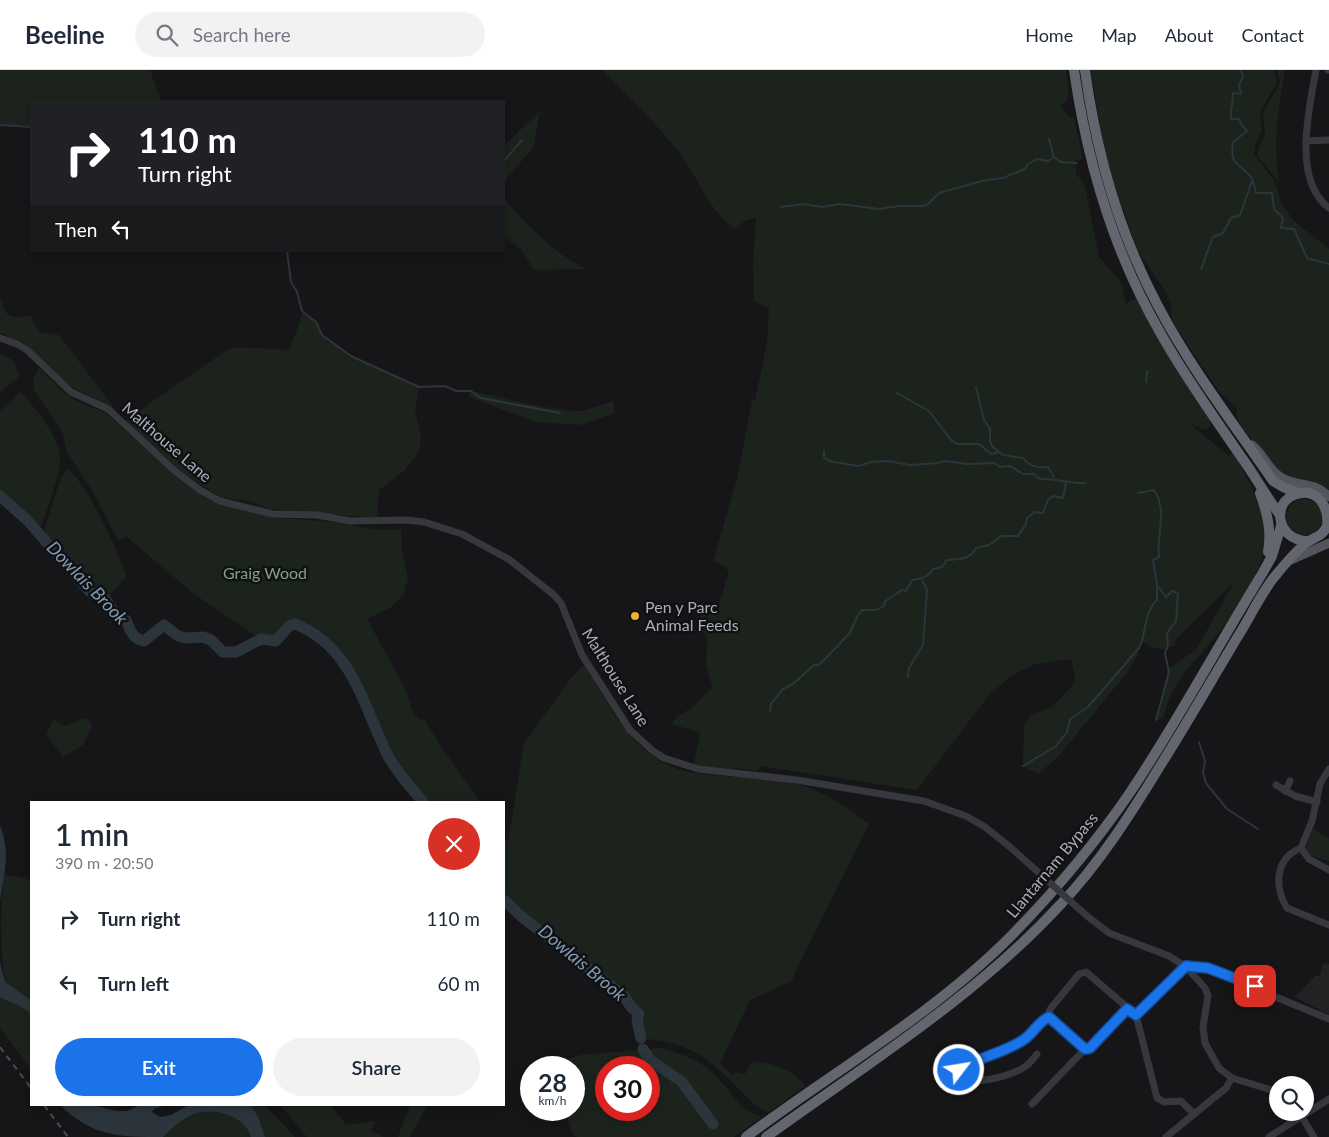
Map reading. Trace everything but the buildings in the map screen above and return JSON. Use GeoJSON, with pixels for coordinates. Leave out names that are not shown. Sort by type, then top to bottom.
{"type":"FeatureCollection","features":[{"type":"Feature","properties":{"kind":"highway"},"geometry":{"type":"LineString","coordinates":[[1074,70],[1087,146],[1101,197],[1134,282],[1161,335],[1280,515]]}},
{"type":"Feature","properties":{"kind":"highway"},"geometry":{"type":"LineString","coordinates":[[1085,70],[1102,159],[1132,250],[1173,332],[1202,380],[1273,480],[1282,487],[1298,493],[1313,494],[1324,503],[1328,510],[1328,524],[1324,536],[1308,541],[1292,538],[1281,526],[1280,515],[1286,501],[1298,493]]}},
{"type":"Feature","properties":{"kind":"highway"},"geometry":{"type":"LineString","coordinates":[[1254,476],[1266,511],[1270,532],[1269,550],[1262,574]]}},
{"type":"Feature","properties":{"kind":"highway","name":"Llantarnam Bypass"},"geometry":{"type":"LineString","coordinates":[[746,1137],[896,1030],[967,976],[1011,936],[1046,900],[1084,855],[1129,794],[1262,574],[1272,556],[1281,526]]}},
{"type":"Feature","properties":{"kind":"highway","name":"Llantarnam Bypass"},"geometry":{"type":"LineString","coordinates":[[766,1137],[975,985],[1025,941],[1062,903],[1106,848],[1147,787],[1274,577],[1308,541]]}},
{"type":"Feature","properties":{"kind":"main road"},"geometry":{"type":"LineString","coordinates":[[1242,437],[1256,448],[1278,476],[1294,484],[1314,485],[1329,497]]}},
{"type":"Feature","properties":{"kind":"main road"},"geometry":{"type":"LineString","coordinates":[[1288,562],[1329,543]]}},
{"type":"Feature","properties":{"kind":"street"},"geometry":{"type":"LineString","coordinates":[[1316,70],[1306,127],[1306,141],[1312,190],[1319,200],[1329,208]]}},
{"type":"Feature","properties":{"kind":"street"},"geometry":{"type":"LineString","coordinates":[[1306,141],[1329,140]]}},
{"type":"Feature","properties":{"kind":"street","name":"Malthouse Lane"},"geometry":{"type":"LineString","coordinates":[[0,338],[27,350],[71,392],[108,410],[175,471],[200,490],[220,501],[281,515],[317,515],[350,521],[406,520],[424,522],[462,534],[510,560],[554,595],[560,603],[582,655],[630,730],[653,751],[664,758],[698,769],[797,780],[924,801],[966,816],[1010,847],[1087,916],[1109,933],[1169,956],[1186,966],[1208,968],[1329,1019]]}},
{"type":"Feature","properties":{"kind":"street"},"geometry":{"type":"LineString","coordinates":[[1329,769],[1320,784],[1312,821],[1301,848],[1288,855],[1279,873],[1279,887],[1284,903],[1291,911],[1329,925]]}},
{"type":"Feature","properties":{"kind":"street"},"geometry":{"type":"LineString","coordinates":[[1285,791],[1290,781]]}},
{"type":"Feature","properties":{"kind":"street"},"geometry":{"type":"LineString","coordinates":[[1276,785],[1285,791],[1317,802]]}},
{"type":"Feature","properties":{"kind":"street"},"geometry":{"type":"LineString","coordinates":[[1301,848],[1309,859],[1329,870]]}},
{"type":"Feature","properties":{"kind":"street"},"geometry":{"type":"LineString","coordinates":[[1136,1015],[1186,966],[1202,982],[1208,996],[1203,1027],[1205,1043],[1218,1068],[1232,1078],[1269,1089]]}},
{"type":"Feature","properties":{"kind":"street"},"geometry":{"type":"LineString","coordinates":[[1049,1017],[1051,1008],[1079,974],[1083,972],[1088,973],[1136,1015],[1157,1098],[1164,1102],[1181,1101],[1194,1114]]}},
{"type":"Feature","properties":{"kind":"street"},"geometry":{"type":"LineString","coordinates":[[1032,1104],[1127,1009]]}},
{"type":"Feature","properties":{"kind":"street"},"geometry":{"type":"LineString","coordinates":[[1049,1017],[1085,1049]]}},
{"type":"Feature","properties":{"kind":"street"},"geometry":{"type":"LineString","coordinates":[[1037,1054],[1025,1067],[999,1077],[966,1080],[959,1076],[959,1070],[973,1061],[1027,1038],[1040,1021],[1049,1017]]}},
{"type":"Feature","properties":{"kind":"street"},"geometry":{"type":"LineString","coordinates":[[1166,1137],[1226,1088],[1232,1078]]}},
{"type":"Feature","properties":{"kind":"street"},"geometry":{"type":"LineString","coordinates":[[1314,1107],[1329,1098]]}},
{"type":"Feature","properties":{"kind":"street"},"geometry":{"type":"LineString","coordinates":[[1269,1137],[1292,1121]]}},
{"type":"Feature","properties":{"kind":"street"},"geometry":{"type":"LineString","coordinates":[[1304,1121],[1314,1137]]}},
{"type":"Feature","properties":{"kind":"shaded area"},"geometry":{"type":"Polygon","coordinates":[[[0,826],[6,854],[0,902],[0,826]]]}},
{"type":"Feature","properties":{"kind":"shaded area"},"geometry":{"type":"Polygon","coordinates":[[[0,962],[5,982],[30,999],[30,1014],[20,1006],[0,997],[0,962]]]}},
{"type":"Feature","properties":{"kind":"shaded area"},"geometry":{"type":"Polygon","coordinates":[[[1323,963],[1329,964],[1329,1015],[1295,997],[1316,975],[1320,976],[1323,963]]]}},
{"type":"Feature","properties":{"kind":"shaded area"},"geometry":{"type":"Polygon","coordinates":[[[61,1106],[97,1106],[116,1111],[127,1111],[138,1106],[163,1106],[154,1109],[152,1112],[160,1117],[171,1115],[187,1106],[251,1106],[258,1116],[265,1137],[251,1137],[239,1121],[222,1113],[203,1112],[195,1114],[179,1123],[163,1137],[107,1133],[84,1124],[61,1106]]]}},
{"type":"Feature","properties":{"kind":"green space"},"geometry":{"type":"Polygon","coordinates":[[[0,70],[150,70],[161,100],[30,100],[30,127],[2,125],[0,128],[0,70]]]}},
{"type":"Feature","properties":{"kind":"green space"},"geometry":{"type":"Polygon","coordinates":[[[602,70],[1066,70],[1069,92],[1067,101],[1060,105],[1068,116],[1074,118],[1083,159],[1076,160],[1076,173],[1085,186],[1099,257],[1121,282],[1126,304],[1136,298],[1166,351],[1210,419],[1211,425],[1206,430],[1189,423],[1229,456],[1233,452],[1254,492],[1265,523],[1266,534],[1263,556],[1252,581],[1226,624],[1189,667],[1176,686],[1169,699],[1163,718],[1156,720],[1168,669],[1196,650],[1234,582],[1176,639],[1175,646],[1168,646],[1167,650],[1153,648],[1143,642],[1136,652],[1139,653],[1130,669],[1057,758],[1038,774],[1023,766],[1024,724],[1031,715],[1052,707],[1073,685],[1075,678],[1071,659],[1035,664],[1011,676],[989,695],[917,790],[761,766],[757,771],[735,768],[731,771],[693,766],[700,733],[672,724],[678,716],[693,707],[705,693],[713,688],[706,666],[707,635],[697,630],[701,607],[714,607],[719,604],[729,572],[724,566],[713,561],[737,479],[752,400],[755,400],[767,343],[769,308],[754,301],[753,263],[756,218],[744,221],[735,229],[719,215],[685,161],[666,137],[602,70]]]}},
{"type":"Feature","properties":{"kind":"green space"},"geometry":{"type":"Polygon","coordinates":[[[1091,70],[1274,70],[1277,83],[1260,112],[1262,129],[1254,155],[1274,180],[1283,206],[1294,221],[1329,249],[1329,491],[1316,484],[1288,477],[1272,464],[1239,421],[1236,416],[1237,408],[1220,393],[1172,321],[1170,302],[1165,291],[1139,253],[1115,189],[1105,154],[1091,70]]]}},
{"type":"Feature","properties":{"kind":"green space"},"geometry":{"type":"Polygon","coordinates":[[[1277,70],[1285,70],[1277,126],[1276,153],[1279,182],[1258,157],[1258,149],[1265,134],[1263,113],[1280,83],[1277,70]]]}},
{"type":"Feature","properties":{"kind":"green space"},"geometry":{"type":"Polygon","coordinates":[[[540,111],[534,146],[505,181],[505,145],[540,111]]]}},
{"type":"Feature","properties":{"kind":"green space"},"geometry":{"type":"Polygon","coordinates":[[[505,200],[542,238],[585,269],[534,270],[521,249],[505,238],[505,200]]]}},
{"type":"Feature","properties":{"kind":"green space"},"geometry":{"type":"Polygon","coordinates":[[[0,297],[7,314],[10,316],[32,316],[34,324],[40,332],[59,335],[120,416],[98,400],[64,383],[24,343],[0,333],[0,297]]]}},
{"type":"Feature","properties":{"kind":"green space"},"geometry":{"type":"Polygon","coordinates":[[[302,311],[316,322],[322,335],[351,356],[419,387],[415,410],[421,438],[419,452],[405,470],[379,490],[377,518],[270,509],[253,502],[220,497],[182,472],[126,422],[150,403],[224,352],[236,347],[289,350],[300,322],[302,311]]]}},
{"type":"Feature","properties":{"kind":"green space"},"geometry":{"type":"Polygon","coordinates":[[[0,353],[14,361],[19,377],[0,392],[0,353]]]}},
{"type":"Feature","properties":{"kind":"green space","name":"Graig Wood"},"geometry":{"type":"Polygon","coordinates":[[[39,368],[63,392],[77,401],[105,413],[187,485],[210,500],[284,518],[333,522],[378,530],[401,530],[402,551],[408,578],[404,594],[391,607],[367,619],[406,690],[413,713],[422,721],[424,719],[479,801],[422,801],[388,756],[354,680],[330,647],[315,634],[295,624],[289,626],[276,641],[261,639],[194,594],[127,537],[118,541],[96,497],[67,452],[62,431],[34,390],[33,379],[39,368]]]}},
{"type":"Feature","properties":{"kind":"green space"},"geometry":{"type":"Polygon","coordinates":[[[471,391],[537,406],[574,411],[583,411],[613,401],[615,413],[580,425],[536,422],[469,397],[471,391]]]}},
{"type":"Feature","properties":{"kind":"green space"},"geometry":{"type":"Polygon","coordinates":[[[21,392],[51,431],[60,458],[55,484],[39,533],[0,496],[0,411],[21,392]]]}},
{"type":"Feature","properties":{"kind":"green space"},"geometry":{"type":"Polygon","coordinates":[[[68,468],[77,478],[94,505],[116,549],[126,576],[106,601],[89,591],[42,537],[61,478],[68,468]]]}},
{"type":"Feature","properties":{"kind":"green space"},"geometry":{"type":"Polygon","coordinates":[[[1304,499],[1311,500],[1317,504],[1321,510],[1321,524],[1317,530],[1311,534],[1304,535],[1297,534],[1291,530],[1287,524],[1286,517],[1287,510],[1291,504],[1297,500],[1304,499]]]}},
{"type":"Feature","properties":{"kind":"green space"},"geometry":{"type":"Polygon","coordinates":[[[584,665],[611,709],[632,736],[657,759],[672,767],[688,772],[717,776],[764,778],[811,788],[838,802],[869,824],[792,981],[750,1000],[720,1063],[732,1075],[736,1072],[745,1074],[753,1061],[782,1068],[800,1080],[805,1086],[769,1112],[763,1110],[745,1096],[711,1063],[692,1050],[670,1043],[641,1038],[637,1021],[639,1014],[631,1007],[624,996],[522,917],[505,901],[505,838],[508,842],[524,743],[572,677],[584,665]]]}},
{"type":"Feature","properties":{"kind":"green space"},"geometry":{"type":"Polygon","coordinates":[[[54,718],[65,726],[84,718],[89,720],[92,726],[83,745],[63,757],[46,734],[54,718]]]}},
{"type":"Feature","properties":{"kind":"green space"},"geometry":{"type":"Polygon","coordinates":[[[1313,829],[1329,838],[1329,861],[1311,856],[1306,848],[1313,829]]]}},
{"type":"Feature","properties":{"kind":"green space"},"geometry":{"type":"Polygon","coordinates":[[[4,875],[21,877],[30,881],[30,999],[5,982],[2,955],[4,875]]]}},
{"type":"Feature","properties":{"kind":"green space"},"geometry":{"type":"Polygon","coordinates":[[[0,997],[28,1011],[30,1014],[30,1068],[0,1028],[0,997]]]}},
{"type":"Feature","properties":{"kind":"green space"},"geometry":{"type":"Polygon","coordinates":[[[660,1048],[679,1054],[707,1068],[745,1109],[762,1117],[734,1137],[577,1137],[572,1133],[568,1121],[585,1121],[585,1056],[577,1056],[660,1048]]]}},
{"type":"Feature","properties":{"kind":"green space"},"geometry":{"type":"Polygon","coordinates":[[[250,1106],[266,1106],[295,1137],[265,1137],[250,1106]]]}},
{"type":"Feature","properties":{"kind":"green space"},"geometry":{"type":"Polygon","coordinates":[[[281,1106],[332,1106],[346,1125],[375,1121],[371,1131],[384,1137],[307,1137],[281,1106]]]}},
{"type":"Feature","properties":{"kind":"green space"},"geometry":{"type":"Polygon","coordinates":[[[410,1106],[426,1106],[410,1137],[398,1137],[410,1106]]]}},
{"type":"Feature","properties":{"kind":"green space"},"geometry":{"type":"Polygon","coordinates":[[[204,1111],[232,1116],[244,1124],[251,1137],[163,1137],[177,1122],[204,1111]]]}},
{"type":"Feature","properties":{"kind":"waterway"},"geometry":{"type":"LineString","coordinates":[[1241,70],[1243,77],[1239,85],[1241,94],[1233,93],[1231,119],[1239,119],[1247,131],[1233,142],[1234,160],[1251,177],[1256,193],[1272,193],[1274,209],[1283,218],[1281,228],[1294,229],[1307,258],[1329,264]]}},
{"type":"Feature","properties":{"kind":"waterway"},"geometry":{"type":"LineString","coordinates":[[0,125],[30,127]]}},
{"type":"Feature","properties":{"kind":"waterway"},"geometry":{"type":"LineString","coordinates":[[1049,139],[1054,157]]}},
{"type":"Feature","properties":{"kind":"waterway"},"geometry":{"type":"LineString","coordinates":[[505,160],[522,140]]}},
{"type":"Feature","properties":{"kind":"waterway"},"geometry":{"type":"LineString","coordinates":[[780,207],[803,204],[822,207],[840,204],[879,209],[900,206],[923,206],[928,204],[939,193],[982,181],[1003,178],[1025,169],[1028,164],[1037,159],[1048,161],[1054,157],[1061,162],[1077,163]]}},
{"type":"Feature","properties":{"kind":"waterway"},"geometry":{"type":"LineString","coordinates":[[1201,269],[1213,237],[1223,233],[1231,218],[1240,215],[1252,181]]}},
{"type":"Feature","properties":{"kind":"waterway"},"geometry":{"type":"LineString","coordinates":[[287,252],[291,282],[297,292],[302,311],[316,322],[322,335],[351,356],[419,387],[445,386],[456,391],[471,391],[481,398],[560,413]]}},
{"type":"Feature","properties":{"kind":"waterway"},"geometry":{"type":"LineString","coordinates":[[1146,382],[1147,371]]}},
{"type":"Feature","properties":{"kind":"waterway"},"geometry":{"type":"LineString","coordinates":[[976,387],[984,420],[990,429],[990,442],[993,447],[1003,455],[1023,458],[1034,466],[1048,467],[1054,477]]}},
{"type":"Feature","properties":{"kind":"waterway"},"geometry":{"type":"LineString","coordinates":[[897,393],[929,411],[951,440],[957,444],[979,444],[991,454],[999,452]]}},
{"type":"Feature","properties":{"kind":"waterway"},"geometry":{"type":"LineString","coordinates":[[824,451],[824,457],[829,461],[858,466],[871,462],[888,461],[910,465],[944,461],[968,464],[995,463],[1000,467],[1010,466],[1023,474],[1034,474],[1040,479],[1086,483]]}},
{"type":"Feature","properties":{"kind":"waterway"},"geometry":{"type":"LineString","coordinates":[[770,712],[771,704],[783,689],[793,684],[814,665],[819,665],[850,633],[862,610],[877,610],[885,605],[884,602],[902,590],[906,591],[912,580],[924,577],[933,569],[942,567],[947,560],[967,557],[976,548],[989,545],[1002,536],[1018,536],[1026,524],[1027,518],[1035,512],[1043,513],[1048,500],[1053,496],[1063,498],[1066,483]]}},
{"type":"Feature","properties":{"kind":"waterway"},"geometry":{"type":"LineString","coordinates":[[1138,493],[1154,490],[1158,498],[1161,515],[1159,557],[1153,560],[1157,585],[1166,597],[1172,591],[1178,593],[1176,621],[1167,633],[1168,646],[1165,653],[1169,672],[1156,720]]}},
{"type":"Feature","properties":{"kind":"waterway","name":"Dowlais Brook"},"geometry":{"type":"LineString","coordinates":[[0,496],[27,520],[89,591],[105,599],[118,617],[126,620],[132,633],[140,640],[144,641],[164,625],[178,636],[186,638],[203,637],[211,640],[223,652],[236,652],[261,639],[276,641],[289,626],[295,624],[315,634],[330,647],[354,680],[388,756],[422,801]]}},
{"type":"Feature","properties":{"kind":"waterway"},"geometry":{"type":"LineString","coordinates":[[908,677],[909,668],[923,645],[927,590],[922,580]]}},
{"type":"Feature","properties":{"kind":"waterway"},"geometry":{"type":"LineString","coordinates":[[1023,766],[1056,746],[1067,732],[1070,719],[1088,707],[1139,648],[1149,611],[1157,600],[1157,585]]}},
{"type":"Feature","properties":{"kind":"waterway"},"geometry":{"type":"LineString","coordinates":[[1199,742],[1205,761],[1203,772],[1206,783],[1227,809],[1258,829]]}},
{"type":"Feature","properties":{"kind":"waterway","name":"Dowlais Brook"},"geometry":{"type":"LineString","coordinates":[[505,901],[522,917],[624,996],[631,1007],[639,1014],[637,1021],[641,1038]]}},
{"type":"Feature","properties":{"kind":"waterway","name":"Dowlais Brook"},"geometry":{"type":"LineString","coordinates":[[643,1049],[650,1060],[681,1081],[713,1124]]}},
{"type":"Feature","properties":{"kind":"railway"},"geometry":{"type":"LineString","coordinates":[[0,1047],[30,1087]]}},
{"type":"Feature","properties":{"kind":"railway"},"geometry":{"type":"LineString","coordinates":[[45,1106],[68,1137]]}},
{"type":"Feature","properties":{"kind":"place","name":"Pen y Parc Animal Feeds"},"geometry":{"type":"Point","coordinates":[635,616]}},
{"type":"Feature","properties":{"kind":"route"},"geometry":{"type":"LineString","coordinates":[[959,1070],[973,1061],[1027,1038],[1040,1021],[1049,1017],[1085,1049],[1090,1048],[1127,1009],[1136,1015],[1186,966],[1208,968],[1255,986]]}}]}
